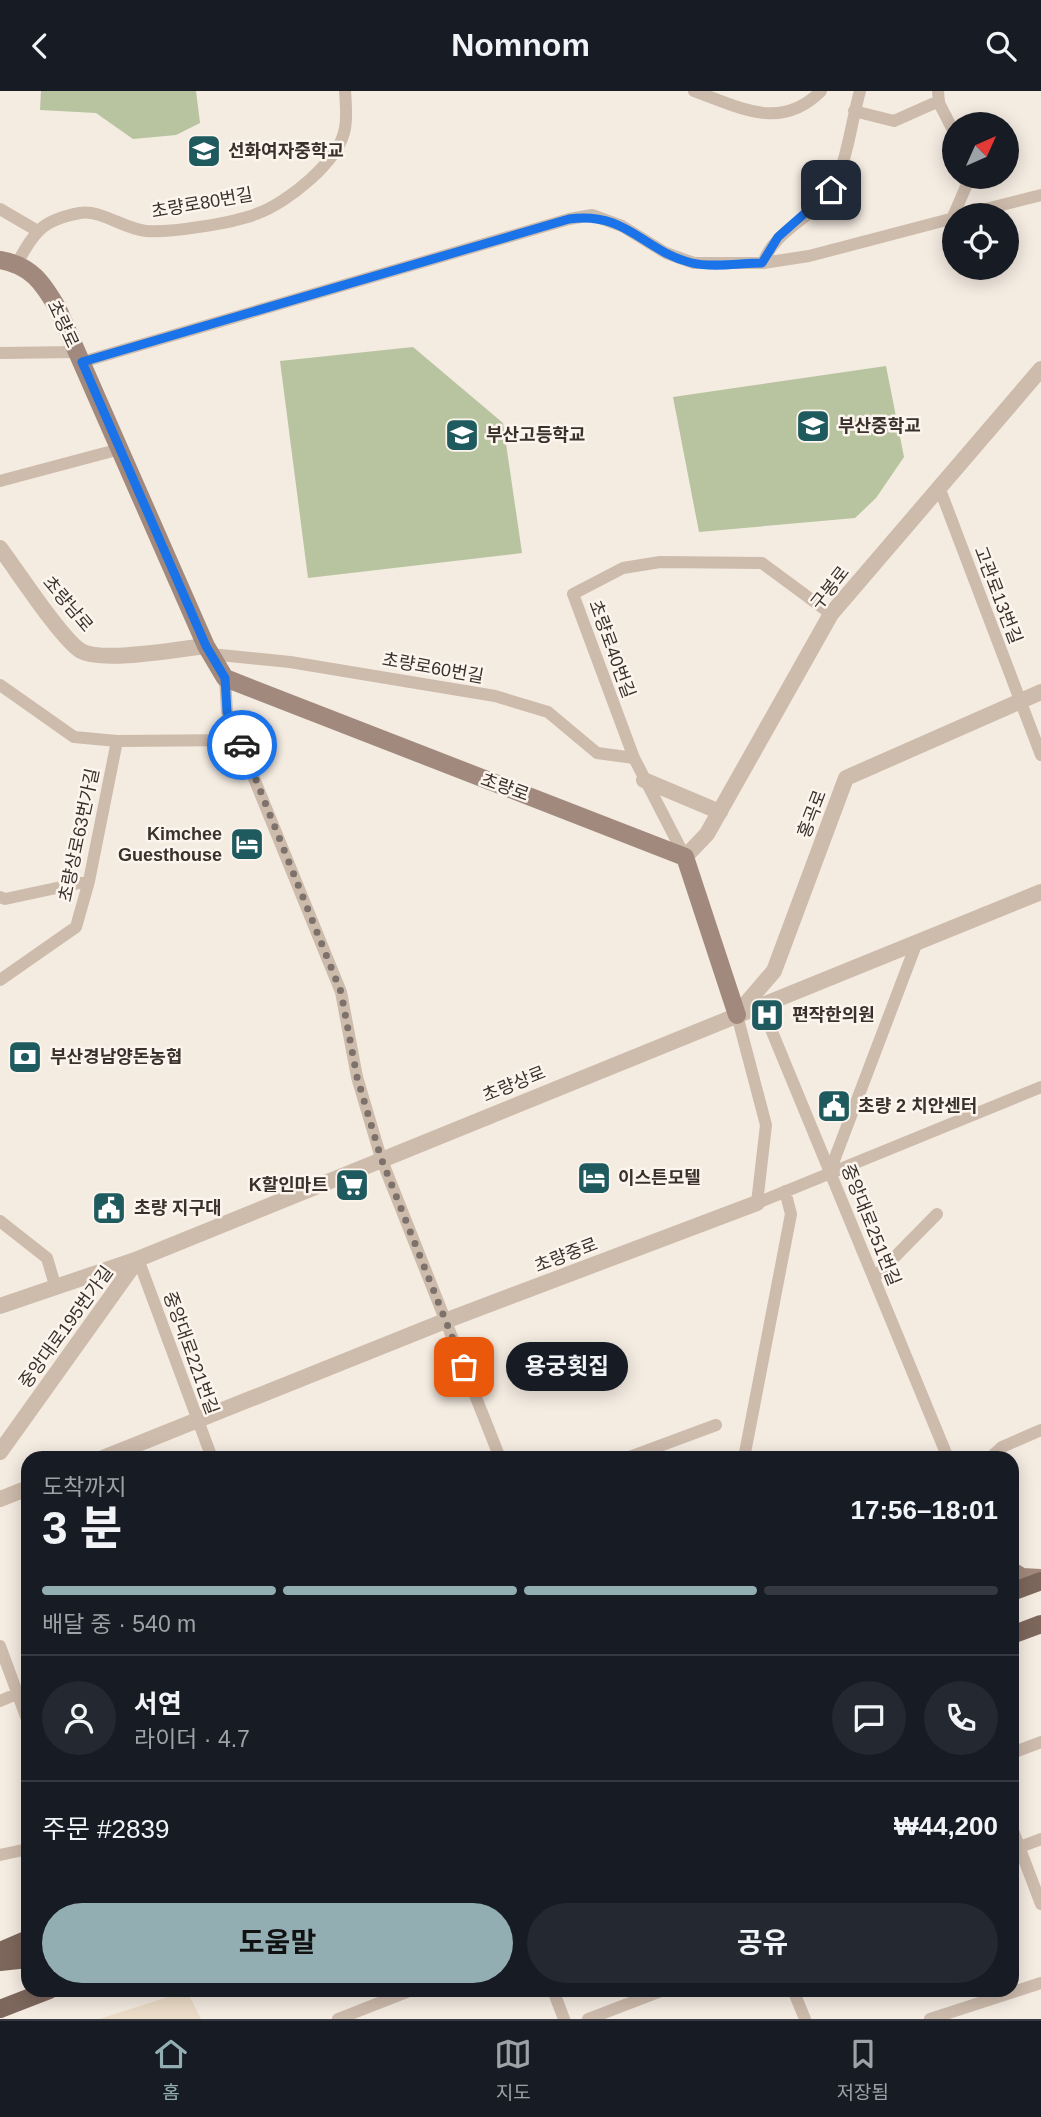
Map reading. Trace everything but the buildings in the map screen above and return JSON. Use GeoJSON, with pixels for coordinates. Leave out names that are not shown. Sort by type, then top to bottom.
{"type":"FeatureCollection","features":[{"type":"Feature","properties":{"kind":"main road","name":"초량로"},"geometry":{"type":"LineString","coordinates":[[8,262],[41,280],[79,357],[208,650],[225,678],[685,857]]}},
{"type":"Feature","properties":{"kind":"main road"},"geometry":{"type":"LineString","coordinates":[[685,857],[737,1015]]}},
{"type":"Feature","properties":{"kind":"main road"},"geometry":{"type":"LineString","coordinates":[[1019,1575],[1041,1580]]}},
{"type":"Feature","properties":{"kind":"main road"},"geometry":{"type":"LineString","coordinates":[[1019,1589],[1041,1580]]}},
{"type":"Feature","properties":{"kind":"main road"},"geometry":{"type":"LineString","coordinates":[[1019,1632],[1041,1624]]}},
{"type":"Feature","properties":{"kind":"main road"},"geometry":{"type":"LineString","coordinates":[[0,1951],[21,1942]]}},
{"type":"Feature","properties":{"kind":"main road"},"geometry":{"type":"LineString","coordinates":[[0,1962],[21,1960]]}},
{"type":"Feature","properties":{"kind":"main road"},"geometry":{"type":"LineString","coordinates":[[0,2009],[31,1997]]}},
{"type":"Feature","properties":{"kind":"street","name":"초량로80번길"},"geometry":{"type":"LineString","coordinates":[[36,230],[82,212],[150,231],[256,214],[286,198],[335,152],[345,130],[345,91]]}},
{"type":"Feature","properties":{"kind":"street"},"geometry":{"type":"LineString","coordinates":[[694,91],[763,115],[782,114],[802,105],[821,91]]}},
{"type":"Feature","properties":{"kind":"street"},"geometry":{"type":"LineString","coordinates":[[762,263],[778,237],[831,190],[860,91]]}},
{"type":"Feature","properties":{"kind":"street"},"geometry":{"type":"LineString","coordinates":[[854,111],[894,121],[938,96],[945,112]]}},
{"type":"Feature","properties":{"kind":"street"},"geometry":{"type":"LineString","coordinates":[[1010,203],[1041,195]]}},
{"type":"Feature","properties":{"kind":"street"},"geometry":{"type":"LineString","coordinates":[[0,209],[36,230],[8,262]]}},
{"type":"Feature","properties":{"kind":"street"},"geometry":{"type":"LineString","coordinates":[[0,353],[79,357],[569,219],[592,215],[622,226],[666,253],[694,263],[762,263],[809,256],[942,221]]}},
{"type":"Feature","properties":{"kind":"street","name":"구봉로"},"geometry":{"type":"LineString","coordinates":[[685,857],[707,834],[831,614],[1041,369]]}},
{"type":"Feature","properties":{"kind":"street"},"geometry":{"type":"LineString","coordinates":[[0,481],[120,449]]}},
{"type":"Feature","properties":{"kind":"street","name":"고관로13번길"},"geometry":{"type":"LineString","coordinates":[[939,487],[1041,755]]}},
{"type":"Feature","properties":{"kind":"street","name":"초량남로"},"geometry":{"type":"LineString","coordinates":[[0,548],[49,615],[81,650],[111,656],[208,650]]}},
{"type":"Feature","properties":{"kind":"street","name":"초량로40번길"},"geometry":{"type":"LineString","coordinates":[[685,857],[634,758],[573,594],[623,568],[660,562],[762,563],[831,614]]}},
{"type":"Feature","properties":{"kind":"street","name":"초량로60번길"},"geometry":{"type":"LineString","coordinates":[[208,650],[495,696],[548,712],[597,753],[634,758]]}},
{"type":"Feature","properties":{"kind":"street"},"geometry":{"type":"LineString","coordinates":[[225,678],[227,712],[341,992],[357,1077],[381,1158],[497,1451]]}},
{"type":"Feature","properties":{"kind":"street"},"geometry":{"type":"LineString","coordinates":[[0,685],[75,737],[117,741],[240,740]]}},
{"type":"Feature","properties":{"kind":"street","name":"홍곡로"},"geometry":{"type":"LineString","coordinates":[[737,1015],[774,971],[846,778],[1041,692]]}},
{"type":"Feature","properties":{"kind":"street","name":"초량상로63번가길"},"geometry":{"type":"LineString","coordinates":[[0,980],[76,927],[89,881],[117,741]]}},
{"type":"Feature","properties":{"kind":"street"},"geometry":{"type":"LineString","coordinates":[[644,780],[720,812]]}},
{"type":"Feature","properties":{"kind":"street"},"geometry":{"type":"LineString","coordinates":[[0,897],[5,899],[89,881]]}},
{"type":"Feature","properties":{"kind":"street","name":"초량상로"},"geometry":{"type":"LineString","coordinates":[[0,1306],[55,1285],[138,1259],[1041,892]]}},
{"type":"Feature","properties":{"kind":"street"},"geometry":{"type":"LineString","coordinates":[[830,1171],[917,942]]}},
{"type":"Feature","properties":{"kind":"street","name":"중앙대로251번길"},"geometry":{"type":"LineString","coordinates":[[761,1005],[945,1451]]}},
{"type":"Feature","properties":{"kind":"street"},"geometry":{"type":"LineString","coordinates":[[737,1015],[766,1125],[757,1203]]}},
{"type":"Feature","properties":{"kind":"street","name":"초량중로"},"geometry":{"type":"LineString","coordinates":[[120,1451],[445,1321],[757,1203],[1041,1087]]}},
{"type":"Feature","properties":{"kind":"street"},"geometry":{"type":"LineString","coordinates":[[745,1451],[792,1214],[785,1191]]}},
{"type":"Feature","properties":{"kind":"street"},"geometry":{"type":"LineString","coordinates":[[874,1278],[937,1214]]}},
{"type":"Feature","properties":{"kind":"street"},"geometry":{"type":"LineString","coordinates":[[0,1221],[47,1258],[55,1285]]}},
{"type":"Feature","properties":{"kind":"street","name":"중앙대로221번길"},"geometry":{"type":"LineString","coordinates":[[138,1259],[209,1451]]}},
{"type":"Feature","properties":{"kind":"street","name":"중앙대로195번가길"},"geometry":{"type":"LineString","coordinates":[[0,1452],[138,1259]]}},
{"type":"Feature","properties":{"kind":"street"},"geometry":{"type":"LineString","coordinates":[[646,1451],[716,1425]]}},
{"type":"Feature","properties":{"kind":"street"},"geometry":{"type":"LineString","coordinates":[[998,1451],[1041,1430]]}},
{"type":"Feature","properties":{"kind":"street"},"geometry":{"type":"LineString","coordinates":[[0,1499],[21,1491]]}},
{"type":"Feature","properties":{"kind":"street"},"geometry":{"type":"LineString","coordinates":[[0,1646],[21,1687]]}},
{"type":"Feature","properties":{"kind":"street"},"geometry":{"type":"LineString","coordinates":[[0,1701],[21,1692]]}},
{"type":"Feature","properties":{"kind":"street"},"geometry":{"type":"LineString","coordinates":[[1019,1750],[1041,1742]]}},
{"type":"Feature","properties":{"kind":"street"},"geometry":{"type":"LineString","coordinates":[[1019,1847],[1041,1839]]}},
{"type":"Feature","properties":{"kind":"street"},"geometry":{"type":"LineString","coordinates":[[0,1855],[21,1850]]}},
{"type":"Feature","properties":{"kind":"street"},"geometry":{"type":"LineString","coordinates":[[1019,1857],[1041,1904]]}},
{"type":"Feature","properties":{"kind":"street"},"geometry":{"type":"LineString","coordinates":[[1019,1990],[1041,1983]]}},
{"type":"Feature","properties":{"kind":"street"},"geometry":{"type":"LineString","coordinates":[[338,2019],[394,1997]]}},
{"type":"Feature","properties":{"kind":"street"},"geometry":{"type":"LineString","coordinates":[[556,1997],[564,2019]]}},
{"type":"Feature","properties":{"kind":"street"},"geometry":{"type":"LineString","coordinates":[[588,2019],[646,1997]]}},
{"type":"Feature","properties":{"kind":"street"},"geometry":{"type":"LineString","coordinates":[[796,1997],[805,2019]]}},
{"type":"Feature","properties":{"kind":"street"},"geometry":{"type":"LineString","coordinates":[[930,2019],[998,1997]]}},
{"type":"Feature","properties":{"kind":"green space"},"geometry":{"type":"Polygon","coordinates":[[[41,91],[196,91],[200,123],[176,135],[133,139],[96,113],[40,110],[41,91]]]}},
{"type":"Feature","properties":{"kind":"green space"},"geometry":{"type":"Polygon","coordinates":[[[413,347],[503,423],[522,553],[308,578],[280,361],[413,347]]]}},
{"type":"Feature","properties":{"kind":"green space"},"geometry":{"type":"Polygon","coordinates":[[[886,366],[904,457],[876,498],[855,518],[699,532],[673,397],[886,366]]]}},
{"type":"Feature","properties":{"kind":"shaded area"},"geometry":{"type":"Polygon","coordinates":[[[168,1997],[190,1997],[201,2019],[99,2019],[168,1997]]]}},
{"type":"Feature","properties":{"kind":"way so far"},"geometry":{"type":"LineString","coordinates":[[242,745],[287,856],[310,923],[341,992],[357,1077],[381,1158],[464,1367]]}},
{"type":"Feature","properties":{"kind":"place","name":"선화여자중학교"},"geometry":{"type":"Point","coordinates":[204,151]}},
{"type":"Feature","properties":{"kind":"place","name":"부산중학교"},"geometry":{"type":"Point","coordinates":[813,426]}},
{"type":"Feature","properties":{"kind":"place","name":"부산고등학교"},"geometry":{"type":"Point","coordinates":[462,435]}},
{"type":"Feature","properties":{"kind":"place","name":"Kimchee Guesthouse"},"geometry":{"type":"Point","coordinates":[247,844]}},
{"type":"Feature","properties":{"kind":"place","name":"편작한의원"},"geometry":{"type":"Point","coordinates":[767,1015]}},
{"type":"Feature","properties":{"kind":"place","name":"부산경남양돈농협"},"geometry":{"type":"Point","coordinates":[25,1057]}},
{"type":"Feature","properties":{"kind":"place","name":"초량 2 치안센터"},"geometry":{"type":"Point","coordinates":[834,1106]}},
{"type":"Feature","properties":{"kind":"place","name":"이스튼모텔"},"geometry":{"type":"Point","coordinates":[594,1178]}},
{"type":"Feature","properties":{"kind":"place","name":"K할인마트"},"geometry":{"type":"Point","coordinates":[352,1185]}},
{"type":"Feature","properties":{"kind":"place","name":"초량 지구대"},"geometry":{"type":"Point","coordinates":[109,1208]}},
{"type":"Feature","properties":{"kind":"place","name":"용궁횟집"},"geometry":{"type":"Point","coordinates":[464,1367]}},
{"type":"Feature","properties":{"kind":"route"},"geometry":{"type":"LineString","coordinates":[[242,745],[227,712],[225,678],[206,646],[82,362],[569,219],[592,215],[622,226],[666,253],[694,263],[762,263],[778,237],[831,190]]}}]}
